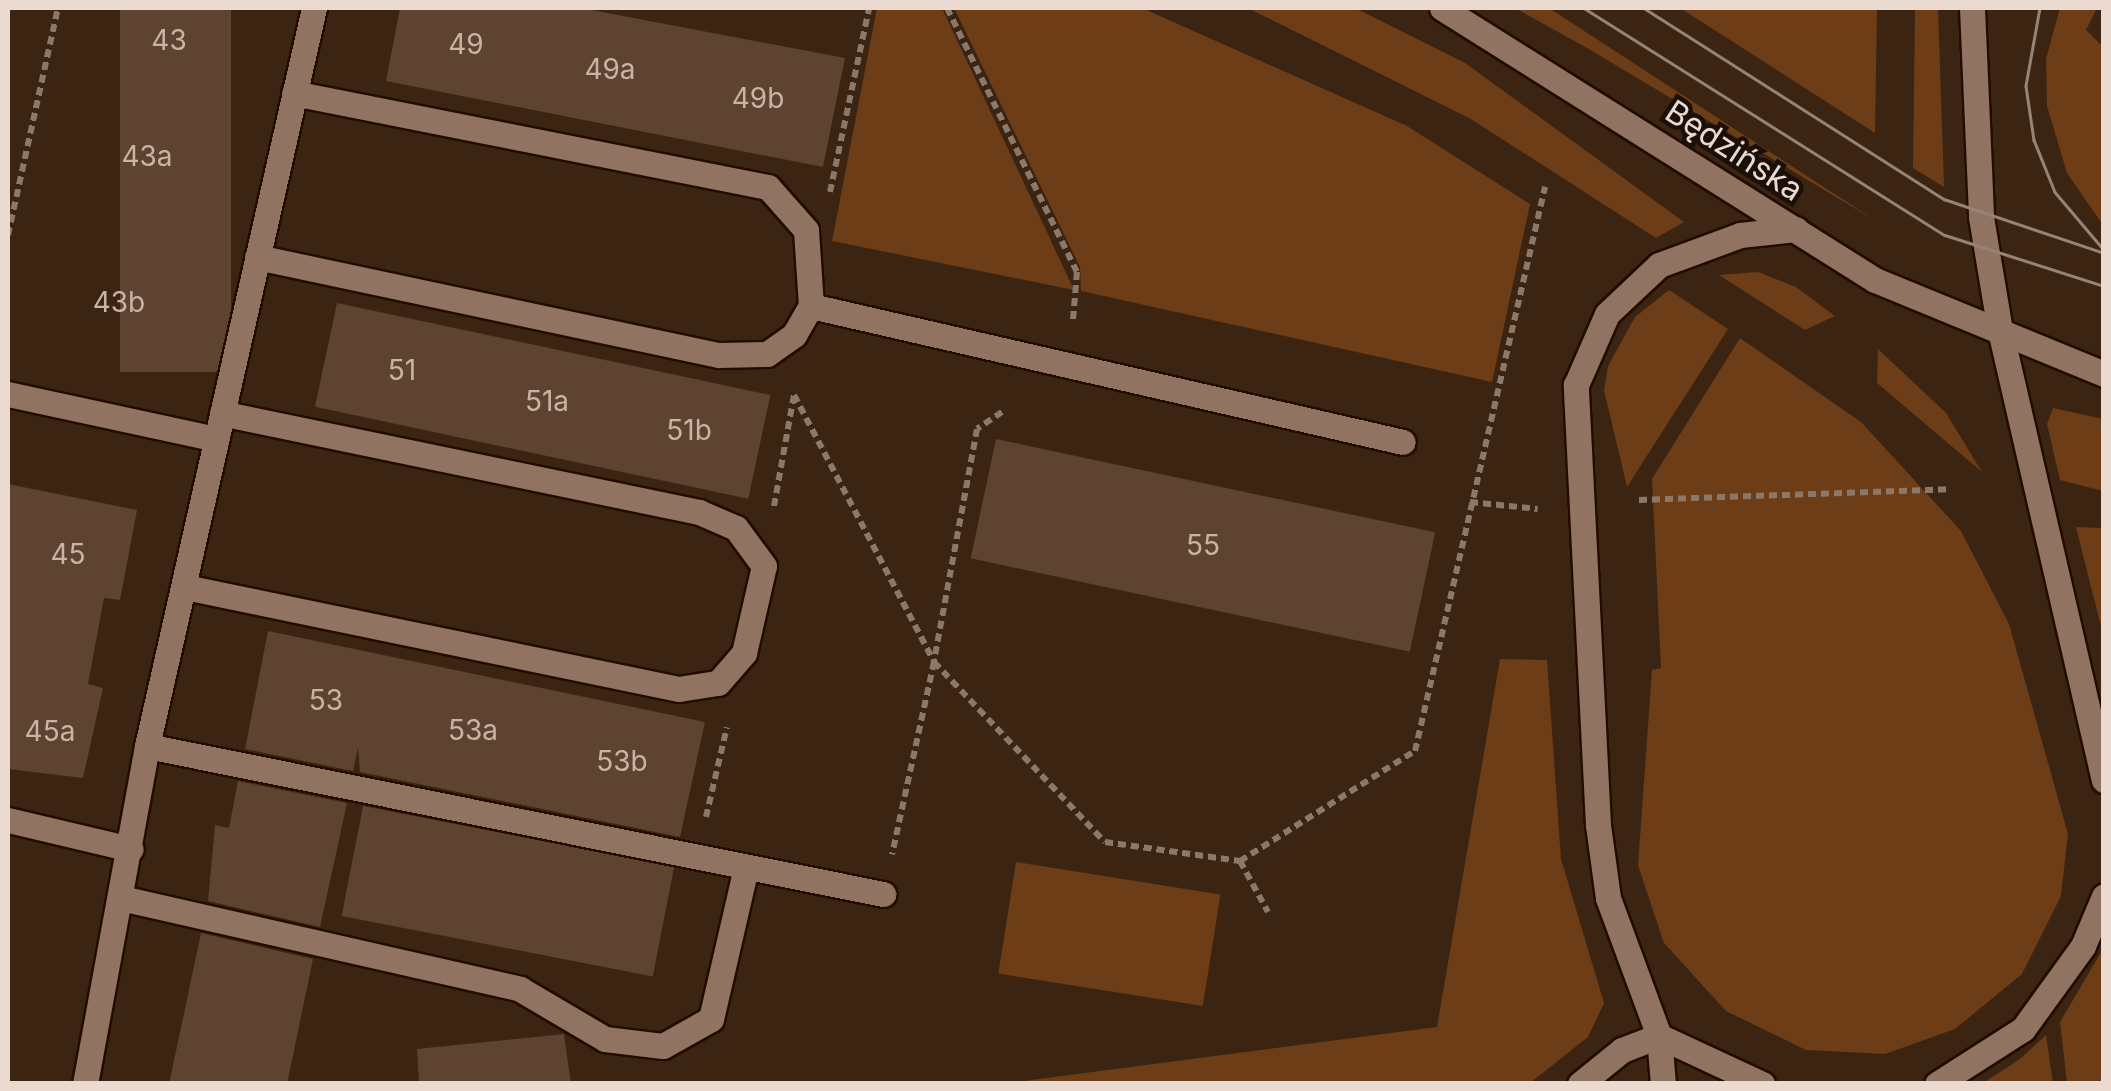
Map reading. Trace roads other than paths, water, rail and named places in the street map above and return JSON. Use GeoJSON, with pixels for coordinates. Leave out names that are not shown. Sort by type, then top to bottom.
{"type":"FeatureCollection","features":[{"type":"Feature","properties":{"kind":"street"},"geometry":{"type":"LineString","coordinates":[[85,1084],[147,746],[314,8]]}},
{"type":"Feature","properties":{"kind":"street","name":"Będzińska"},"geometry":{"type":"LineString","coordinates":[[1442,8],[1875,280],[2104,374]]}},
{"type":"Feature","properties":{"kind":"street"},"geometry":{"type":"LineString","coordinates":[[1972,8],[1981,217],[2000,330],[2104,780]]}},
{"type":"Feature","properties":{"kind":"street"},"geometry":{"type":"LineString","coordinates":[[257,257],[718,355],[767,354],[794,335],[812,306],[806,230],[768,187],[294,93]]}},
{"type":"Feature","properties":{"kind":"street"},"geometry":{"type":"LineString","coordinates":[[1663,1084],[1660,1036],[1608,898],[1598,825],[1576,385],[1607,314],[1659,265],[1740,235],[1796,229]]}},
{"type":"Feature","properties":{"kind":"street"},"geometry":{"type":"LineString","coordinates":[[812,306],[1065,370],[1404,442]]}},
{"type":"Feature","properties":{"kind":"street"},"geometry":{"type":"LineString","coordinates":[[8,394],[219,426],[699,512],[736,528],[764,566],[744,652],[718,683],[680,689],[185,586]]}},
{"type":"Feature","properties":{"kind":"street"},"geometry":{"type":"LineString","coordinates":[[147,746],[695,862],[746,866],[884,894]]}},
{"type":"Feature","properties":{"kind":"street"},"geometry":{"type":"LineString","coordinates":[[8,820],[131,849]]}},
{"type":"Feature","properties":{"kind":"street"},"geometry":{"type":"LineString","coordinates":[[120,898],[520,989],[605,1039],[663,1046],[711,1019],[746,866]]}},
{"type":"Feature","properties":{"kind":"street"},"geometry":{"type":"LineString","coordinates":[[1937,1084],[2022,1029],[2083,946],[2104,896]]}},
{"type":"Feature","properties":{"kind":"street"},"geometry":{"type":"LineString","coordinates":[[1580,1084],[1622,1050],[1660,1036],[1762,1084]]}},
{"type":"Feature","properties":{"kind":"tram line"},"geometry":{"type":"LineString","coordinates":[[1584,8],[1945,235],[2104,286]]}},
{"type":"Feature","properties":{"kind":"tram line"},"geometry":{"type":"LineString","coordinates":[[1644,8],[1944,199],[2104,253]]}},
{"type":"Feature","properties":{"kind":"tram line"},"geometry":{"type":"LineString","coordinates":[[2040,8],[2026,86],[2034,140],[2055,192],[2104,250]]}}]}
